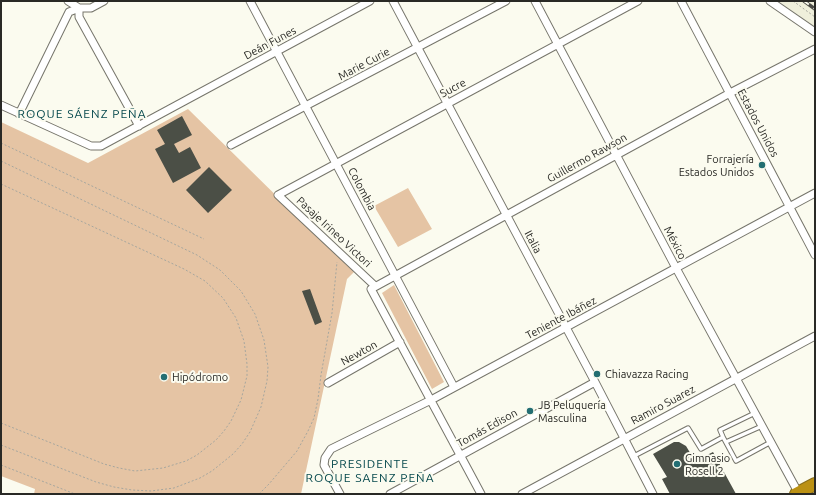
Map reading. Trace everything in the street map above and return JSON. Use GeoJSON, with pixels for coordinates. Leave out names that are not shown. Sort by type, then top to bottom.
{"type":"FeatureCollection","features":[{"type":"Feature","properties":{"kind":"highway"},"geometry":{"type":"LineString","coordinates":[[798,494],[815,484]]}},
{"type":"Feature","properties":{"kind":"street"},"geometry":{"type":"LineString","coordinates":[[68,1],[79,8]]}},
{"type":"Feature","properties":{"kind":"street"},"geometry":{"type":"LineString","coordinates":[[19,114],[69,12],[79,8],[91,8],[104,1]]}},
{"type":"Feature","properties":{"kind":"street","name":"Colombia"},"geometry":{"type":"LineString","coordinates":[[250,1],[454,387]]}},
{"type":"Feature","properties":{"kind":"street","name":"Deán Funes"},"geometry":{"type":"LineString","coordinates":[[1,105],[91,146],[101,146],[370,1]]}},
{"type":"Feature","properties":{"kind":"street","name":"Italia"},"geometry":{"type":"LineString","coordinates":[[393,1],[625,438],[653,494]]}},
{"type":"Feature","properties":{"kind":"street","name":"Marie Curie"},"geometry":{"type":"LineString","coordinates":[[231,145],[506,1]]}},
{"type":"Feature","properties":{"kind":"street","name":"México"},"geometry":{"type":"LineString","coordinates":[[535,1],[676,268],[798,494]]}},
{"type":"Feature","properties":{"kind":"street","name":"Sucre"},"geometry":{"type":"LineString","coordinates":[[278,195],[638,1]]}},
{"type":"Feature","properties":{"kind":"street","name":"Estados Unidos"},"geometry":{"type":"LineString","coordinates":[[681,1],[815,254]]}},
{"type":"Feature","properties":{"kind":"street"},"geometry":{"type":"LineString","coordinates":[[770,1],[815,32]]}},
{"type":"Feature","properties":{"kind":"street"},"geometry":{"type":"LineString","coordinates":[[79,8],[79,17],[139,126]]}},
{"type":"Feature","properties":{"kind":"street","name":"Guillermo Rawson"},"geometry":{"type":"LineString","coordinates":[[373,287],[730,93],[815,49]]}},
{"type":"Feature","properties":{"kind":"street","name":"Teniente Ibáñez"},"geometry":{"type":"LineString","coordinates":[[340,494],[324,465],[325,458],[331,449],[431,400],[815,193]]}},
{"type":"Feature","properties":{"kind":"street","name":"Pasaje Irineo Victori"},"geometry":{"type":"LineString","coordinates":[[278,195],[373,287]]}},
{"type":"Feature","properties":{"kind":"street"},"geometry":{"type":"LineString","coordinates":[[373,287],[400,342],[481,494]]}},
{"type":"Feature","properties":{"kind":"street","name":"Ramiro Suarez"},"geometry":{"type":"LineString","coordinates":[[522,494],[815,336]]}},
{"type":"Feature","properties":{"kind":"street","name":"Newton"},"geometry":{"type":"LineString","coordinates":[[328,383],[400,342]]}},
{"type":"Feature","properties":{"kind":"street","name":"Tomás Edison"},"geometry":{"type":"LineString","coordinates":[[390,494],[595,382]]}},
{"type":"Feature","properties":{"kind":"lane"},"geometry":{"type":"LineString","coordinates":[[755,412],[720,430],[723,437],[736,461],[771,442]]}},
{"type":"Feature","properties":{"kind":"lane"},"geometry":{"type":"LineString","coordinates":[[726,442],[762,425]]}},
{"type":"Feature","properties":{"kind":"lane"},"geometry":{"type":"LineString","coordinates":[[634,456],[688,428],[701,449],[723,437]]}},
{"type":"Feature","properties":{"kind":"path"},"geometry":{"type":"LineString","coordinates":[[793,1],[815,17]]}},
{"type":"Feature","properties":{"kind":"path"},"geometry":{"type":"LineString","coordinates":[[1,143],[204,239]]}},
{"type":"Feature","properties":{"kind":"path"},"geometry":{"type":"LineString","coordinates":[[1,161],[197,255],[220,270],[241,291],[255,314],[264,340],[268,367],[267,381],[261,408],[242,444],[228,459],[212,471],[200,478],[174,488],[151,491],[114,487],[96,482],[1,445]]}},
{"type":"Feature","properties":{"kind":"path"},"geometry":{"type":"LineString","coordinates":[[1,184],[184,269],[205,281],[223,298],[236,318],[244,341],[247,376],[237,411],[224,431],[197,455],[186,461],[164,468],[135,470],[104,464],[1,423]]}},
{"type":"Feature","properties":{"kind":"path"},"geometry":{"type":"LineString","coordinates":[[258,494],[273,479],[296,451],[314,418],[332,313],[337,262]]}},
{"type":"Feature","properties":{"kind":"path"},"geometry":{"type":"LineString","coordinates":[[1,465],[75,494]]}},
{"type":"Feature","properties":{"kind":"shaded area"},"geometry":{"type":"Polygon","coordinates":[[[778,1],[815,1],[815,27],[781,3],[778,1]]]}},
{"type":"Feature","properties":{"kind":"shaded area","name":"Hipódromo"},"geometry":{"type":"Polygon","coordinates":[[[188,109],[354,272],[347,279],[301,494],[34,494],[35,489],[1,476],[1,122],[88,163],[188,109]]]}},
{"type":"Feature","properties":{"kind":"shaded area"},"geometry":{"type":"Polygon","coordinates":[[[408,188],[432,229],[398,247],[374,206],[408,188]]]}},
{"type":"Feature","properties":{"kind":"shaded area"},"geometry":{"type":"Polygon","coordinates":[[[394,285],[444,382],[432,389],[382,293],[394,285]]]}},
{"type":"Feature","properties":{"kind":"building"},"geometry":{"type":"Polygon","coordinates":[[[182,116],[192,135],[174,144],[179,153],[190,147],[201,168],[173,183],[155,149],[165,144],[157,130],[182,116]]]}},
{"type":"Feature","properties":{"kind":"building"},"geometry":{"type":"Polygon","coordinates":[[[209,167],[232,190],[208,213],[186,190],[209,167]]]}},
{"type":"Feature","properties":{"kind":"building"},"geometry":{"type":"Polygon","coordinates":[[[310,289],[322,322],[315,325],[302,291],[310,289]]]}},
{"type":"Feature","properties":{"kind":"building"},"geometry":{"type":"Polygon","coordinates":[[[674,442],[679,442],[686,446],[695,461],[713,452],[736,494],[670,494],[662,479],[667,477],[653,454],[674,442]]]}},
{"type":"Feature","properties":{"kind":"railway"},"geometry":{"type":"LineString","coordinates":[[804,1],[815,9]]}},
{"type":"Feature","properties":{"kind":"place","name":"Forrajería Estados Unidos"},"geometry":{"type":"Point","coordinates":[762,165]}},
{"type":"Feature","properties":{"kind":"place","name":"Chiavazza Racing"},"geometry":{"type":"Point","coordinates":[597,374]}},
{"type":"Feature","properties":{"kind":"place","name":"Hipódromo"},"geometry":{"type":"Point","coordinates":[164,377]}},
{"type":"Feature","properties":{"kind":"place","name":"JB Peluquería Masculina"},"geometry":{"type":"Point","coordinates":[530,411]}},
{"type":"Feature","properties":{"kind":"place","name":"Gimnasio Rosell 2"},"geometry":{"type":"Point","coordinates":[677,464]}},
{"type":"Feature","properties":{"kind":"district","name":"ROQUE SÁENZ PEÑA"},"geometry":{"type":"Point","coordinates":[82,114]}},
{"type":"Feature","properties":{"kind":"district","name":"PRESIDENTE ROQUE SAENZ PEÑA"},"geometry":{"type":"Point","coordinates":[370,471]}}]}
